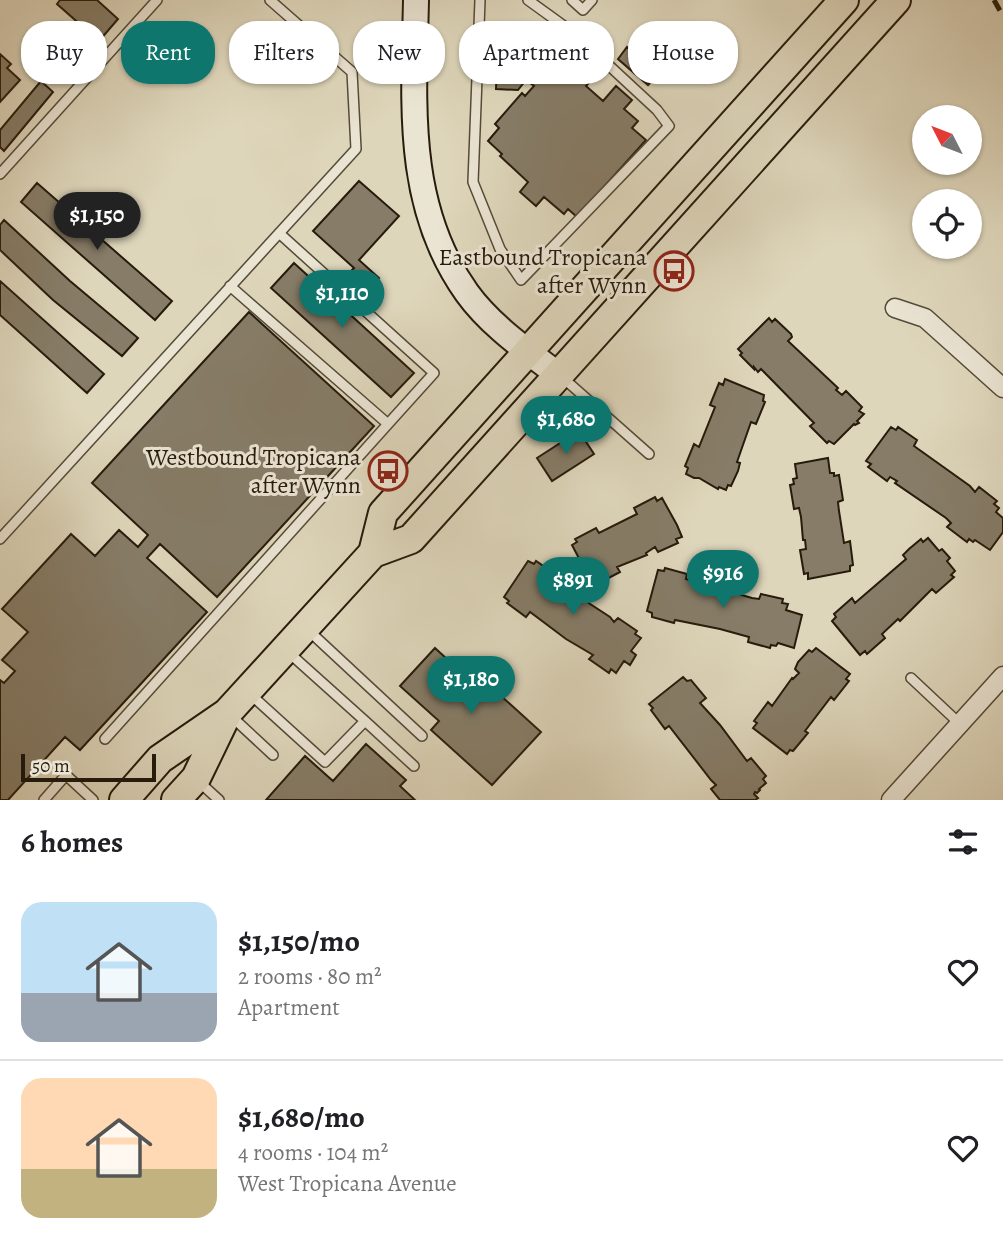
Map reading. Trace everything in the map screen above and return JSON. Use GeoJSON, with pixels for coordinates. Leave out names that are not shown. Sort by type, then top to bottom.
{"type":"FeatureCollection","features":[{"type":"Feature","properties":{"kind":"main road"},"geometry":{"type":"LineString","coordinates":[[373,554],[383,513],[844,0]]}},
{"type":"Feature","properties":{"kind":"main road"},"geometry":{"type":"LineString","coordinates":[[124,800],[160,759],[228,713],[373,554],[411,539],[896,0]]}},
{"type":"Feature","properties":{"kind":"main road"},"geometry":{"type":"LineString","coordinates":[[176,800],[196,778],[228,713]]}},
{"type":"Feature","properties":{"kind":"street"},"geometry":{"type":"LineString","coordinates":[[416,0],[413,126],[421,186],[435,235],[450,267],[484,313],[528,352],[558,374]]}},
{"type":"Feature","properties":{"kind":"street"},"geometry":{"type":"LineString","coordinates":[[895,308],[925,318],[1003,388]]}},
{"type":"Feature","properties":{"kind":"street"},"geometry":{"type":"LineString","coordinates":[[891,800],[1003,676]]}},
{"type":"Feature","properties":{"kind":"lane"},"geometry":{"type":"LineString","coordinates":[[0,174],[157,0]]}},
{"type":"Feature","properties":{"kind":"lane"},"geometry":{"type":"LineString","coordinates":[[0,540],[356,149],[352,72],[270,0]]}},
{"type":"Feature","properties":{"kind":"lane"},"geometry":{"type":"LineString","coordinates":[[480,0],[473,181],[500,249],[521,280],[669,126],[657,110],[575,34],[528,0]]}},
{"type":"Feature","properties":{"kind":"lane"},"geometry":{"type":"LineString","coordinates":[[572,0],[583,10],[592,0]]}},
{"type":"Feature","properties":{"kind":"lane"},"geometry":{"type":"LineString","coordinates":[[105,739],[434,373],[279,233]]}},
{"type":"Feature","properties":{"kind":"lane"},"geometry":{"type":"LineString","coordinates":[[230,286],[388,424]]}},
{"type":"Feature","properties":{"kind":"lane"},"geometry":{"type":"LineString","coordinates":[[558,374],[649,454]]}},
{"type":"Feature","properties":{"kind":"lane"},"geometry":{"type":"LineString","coordinates":[[305,628],[422,736]]}},
{"type":"Feature","properties":{"kind":"lane"},"geometry":{"type":"LineString","coordinates":[[285,650],[414,766]]}},
{"type":"Feature","properties":{"kind":"lane"},"geometry":{"type":"LineString","coordinates":[[911,678],[960,724]]}},
{"type":"Feature","properties":{"kind":"lane"},"geometry":{"type":"LineString","coordinates":[[247,692],[326,762],[365,721]]}},
{"type":"Feature","properties":{"kind":"lane"},"geometry":{"type":"LineString","coordinates":[[228,713],[273,755]]}},
{"type":"Feature","properties":{"kind":"lane"},"geometry":{"type":"LineString","coordinates":[[44,800],[66,775],[93,800]]}},
{"type":"Feature","properties":{"kind":"lane"},"geometry":{"type":"LineString","coordinates":[[196,778],[219,800]]}},
{"type":"Feature","properties":{"kind":"building"},"geometry":{"type":"Polygon","coordinates":[[[60,0],[97,0],[118,19],[107,32],[107,21],[76,21],[57,4],[60,0]]]}},
{"type":"Feature","properties":{"kind":"building"},"geometry":{"type":"Polygon","coordinates":[[[627,47],[628,68],[618,59],[627,47]]]}},
{"type":"Feature","properties":{"kind":"building"},"geometry":{"type":"Polygon","coordinates":[[[0,54],[11,64],[7,68],[20,80],[0,102],[0,54]]]}},
{"type":"Feature","properties":{"kind":"building"},"geometry":{"type":"Polygon","coordinates":[[[38,84],[44,84],[53,92],[4,151],[0,147],[0,130],[38,84]]]}},
{"type":"Feature","properties":{"kind":"building"},"geometry":{"type":"Polygon","coordinates":[[[496,84],[523,84],[518,90],[496,89],[496,84]]]}},
{"type":"Feature","properties":{"kind":"building"},"geometry":{"type":"Polygon","coordinates":[[[531,84],[588,84],[586,86],[603,101],[616,86],[632,100],[624,109],[638,121],[632,128],[646,140],[577,217],[568,209],[564,214],[544,197],[536,206],[520,192],[528,182],[488,141],[499,128],[495,124],[522,93],[525,96],[534,86],[531,84]]]}},
{"type":"Feature","properties":{"kind":"building"},"geometry":{"type":"Polygon","coordinates":[[[359,181],[399,216],[359,260],[379,278],[367,291],[348,274],[354,268],[313,231],[359,181]]]}},
{"type":"Feature","properties":{"kind":"building"},"geometry":{"type":"Polygon","coordinates":[[[37,183],[172,301],[155,320],[21,202],[37,183]]]}},
{"type":"Feature","properties":{"kind":"building"},"geometry":{"type":"Polygon","coordinates":[[[4,220],[70,281],[138,338],[122,356],[53,300],[0,250],[0,225],[4,220]]]}},
{"type":"Feature","properties":{"kind":"building"},"geometry":{"type":"Polygon","coordinates":[[[294,263],[414,373],[391,397],[271,288],[294,263]]]}},
{"type":"Feature","properties":{"kind":"building"},"geometry":{"type":"Polygon","coordinates":[[[0,281],[104,374],[87,393],[0,315],[0,281]]]}},
{"type":"Feature","properties":{"kind":"building"},"geometry":{"type":"Polygon","coordinates":[[[249,312],[374,426],[217,597],[160,544],[147,558],[207,612],[80,750],[65,737],[8,800],[0,800],[0,680],[4,683],[15,671],[2,660],[28,632],[2,609],[71,534],[95,556],[119,530],[138,547],[148,535],[92,483],[249,312]]]}},
{"type":"Feature","properties":{"kind":"building"},"geometry":{"type":"Polygon","coordinates":[[[769,318],[772,322],[775,319],[791,334],[792,337],[788,341],[838,388],[836,390],[842,395],[846,391],[862,407],[859,411],[864,414],[857,421],[859,423],[854,424],[834,444],[829,441],[827,443],[810,426],[814,423],[761,369],[758,372],[740,355],[742,353],[738,349],[769,318]]]}},
{"type":"Feature","properties":{"kind":"building"},"geometry":{"type":"Polygon","coordinates":[[[725,379],[764,395],[765,402],[756,424],[751,422],[737,462],[740,463],[738,471],[726,490],[686,474],[688,468],[685,466],[694,444],[699,447],[715,407],[710,405],[719,383],[723,385],[725,379]]]}},
{"type":"Feature","properties":{"kind":"building"},"geometry":{"type":"Polygon","coordinates":[[[891,427],[896,430],[898,427],[917,440],[914,446],[975,492],[979,487],[997,501],[994,504],[999,508],[996,512],[1003,518],[1003,532],[990,550],[975,540],[973,542],[969,539],[967,542],[947,527],[951,523],[946,518],[895,483],[897,481],[890,477],[887,481],[868,467],[871,464],[866,461],[891,427]]]}},
{"type":"Feature","properties":{"kind":"building"},"geometry":{"type":"Polygon","coordinates":[[[579,431],[594,454],[552,481],[537,458],[579,431]]]}},
{"type":"Feature","properties":{"kind":"building"},"geometry":{"type":"Polygon","coordinates":[[[828,458],[830,473],[839,475],[843,500],[838,502],[839,511],[844,543],[850,541],[853,565],[850,566],[850,571],[808,579],[808,573],[804,574],[800,550],[806,549],[801,517],[799,508],[794,509],[790,485],[794,484],[793,479],[797,478],[795,464],[828,458]]]}},
{"type":"Feature","properties":{"kind":"building"},"geometry":{"type":"Polygon","coordinates":[[[655,497],[657,501],[662,498],[677,525],[682,537],[676,539],[678,543],[658,552],[655,547],[646,553],[647,555],[617,567],[620,572],[599,583],[592,583],[572,545],[577,542],[575,539],[596,528],[599,533],[637,514],[634,508],[655,497]]]}},
{"type":"Feature","properties":{"kind":"building"},"geometry":{"type":"Polygon","coordinates":[[[928,538],[939,551],[942,549],[950,558],[947,561],[955,571],[951,575],[954,577],[936,593],[932,589],[900,621],[898,619],[882,634],[885,638],[867,654],[865,651],[860,655],[832,621],[836,617],[834,614],[852,598],[855,603],[906,559],[903,555],[909,549],[921,539],[923,542],[928,538]]]}},
{"type":"Feature","properties":{"kind":"building"},"geometry":{"type":"Polygon","coordinates":[[[528,561],[534,564],[536,561],[555,574],[552,579],[614,622],[618,618],[637,631],[635,634],[641,638],[631,651],[636,655],[630,665],[624,661],[616,673],[611,669],[609,673],[589,659],[593,655],[530,612],[526,617],[507,603],[509,601],[504,597],[528,561]]]}},
{"type":"Feature","properties":{"kind":"building"},"geometry":{"type":"Polygon","coordinates":[[[665,568],[687,574],[686,579],[752,598],[759,599],[761,594],[783,599],[782,603],[788,604],[786,610],[802,615],[794,648],[778,643],[770,648],[748,642],[749,637],[720,629],[652,617],[652,613],[647,611],[658,570],[664,571],[665,568]]]}},
{"type":"Feature","properties":{"kind":"building"},"geometry":{"type":"Polygon","coordinates":[[[435,648],[473,683],[479,676],[541,732],[492,785],[431,730],[439,721],[400,686],[435,648]]]}},
{"type":"Feature","properties":{"kind":"building"},"geometry":{"type":"Polygon","coordinates":[[[816,648],[850,674],[846,679],[849,681],[834,700],[831,697],[805,731],[808,733],[793,751],[790,750],[787,754],[753,728],[757,723],[754,721],[768,702],[772,706],[792,678],[799,673],[795,669],[798,662],[809,650],[812,652],[816,648]]]}},
{"type":"Feature","properties":{"kind":"building"},"geometry":{"type":"Polygon","coordinates":[[[683,677],[687,681],[691,680],[706,698],[700,703],[747,761],[751,758],[766,776],[763,779],[766,783],[754,794],[758,798],[755,800],[720,800],[711,789],[716,785],[669,726],[665,729],[651,710],[653,708],[649,704],[683,677]]]}},
{"type":"Feature","properties":{"kind":"building"},"geometry":{"type":"Polygon","coordinates":[[[366,744],[406,780],[400,786],[415,800],[266,800],[305,756],[333,781],[366,744]]]}},
{"type":"Feature","properties":{"kind":"railway"},"geometry":{"type":"LineString","coordinates":[[994,0],[1003,16]]}},
{"type":"Feature","properties":{"kind":"place","name":"Eastbound Tropicana after Wynn"},"geometry":{"type":"Point","coordinates":[674,271]}},
{"type":"Feature","properties":{"kind":"place","name":"Westbound Tropicana after Wynn"},"geometry":{"type":"Point","coordinates":[388,471]}}]}
